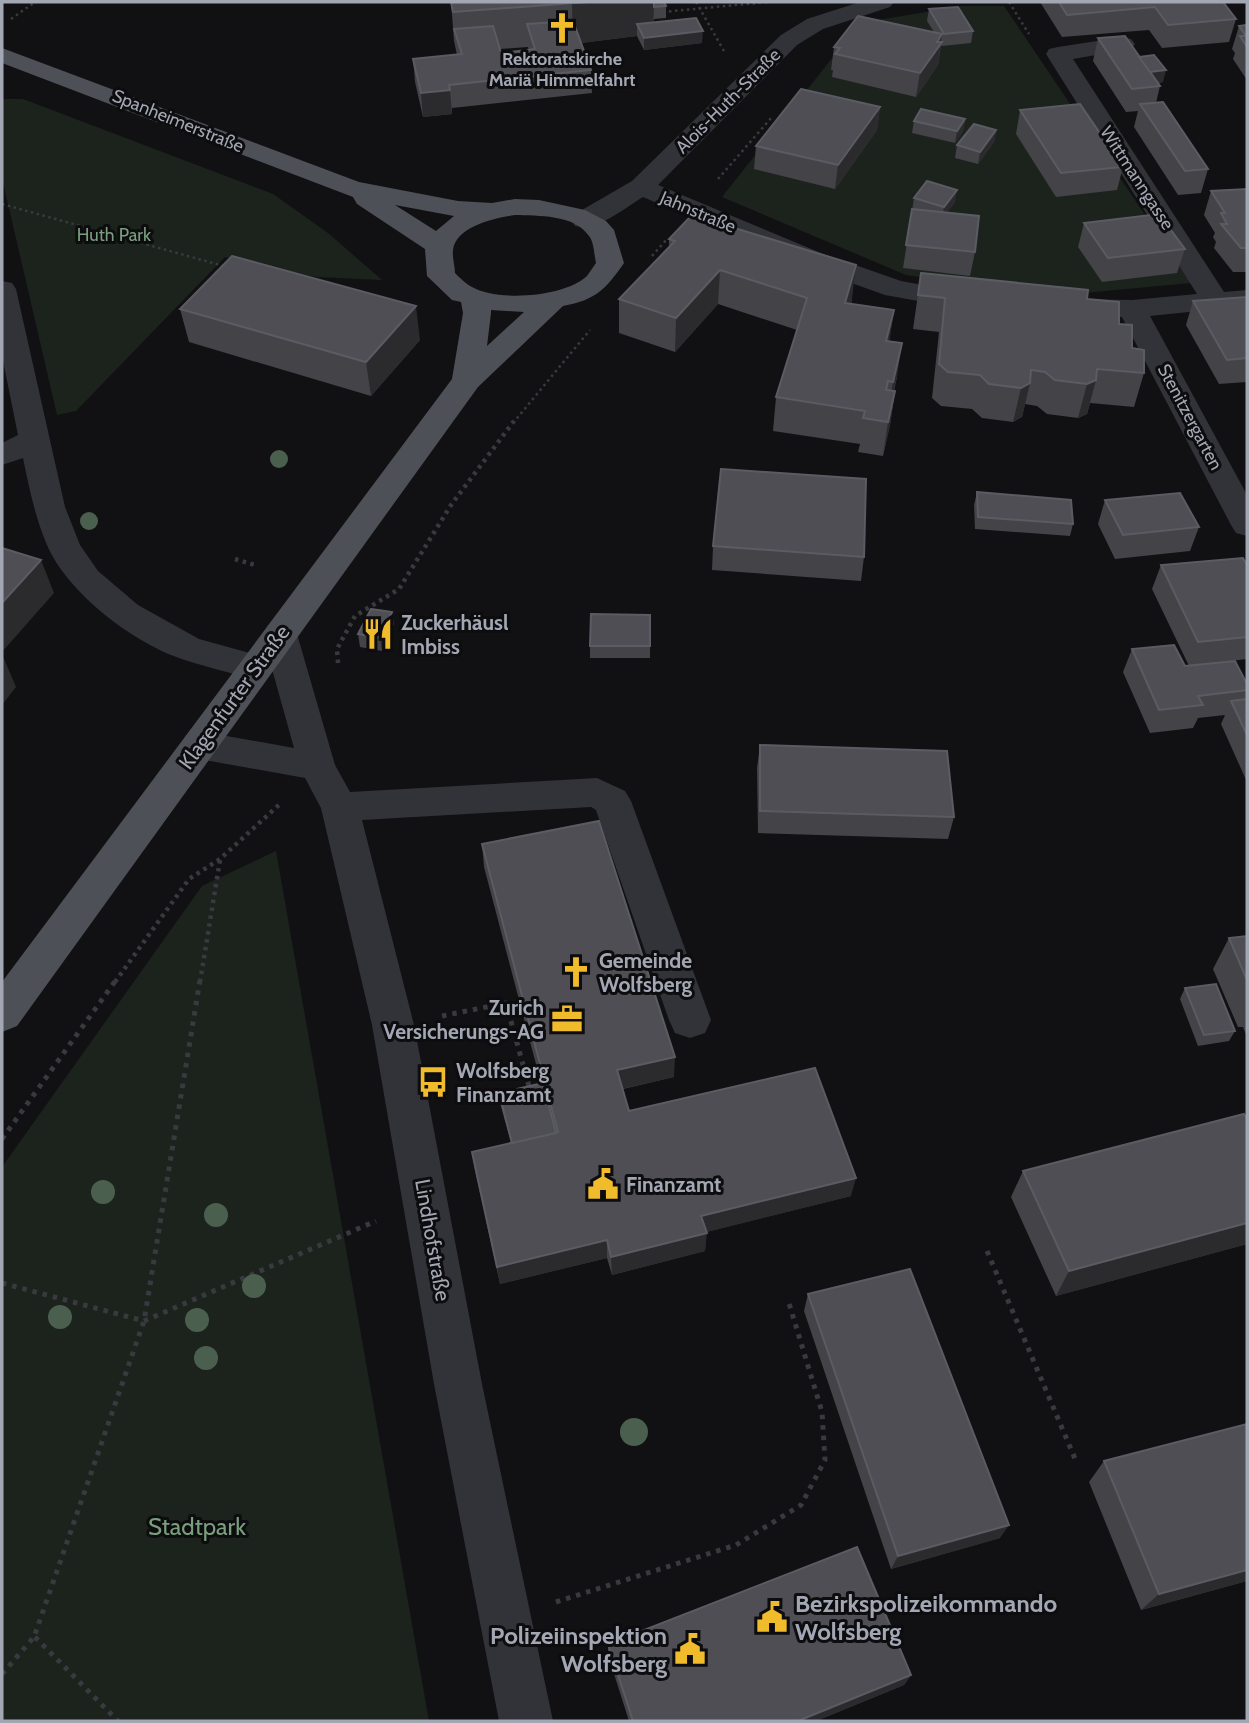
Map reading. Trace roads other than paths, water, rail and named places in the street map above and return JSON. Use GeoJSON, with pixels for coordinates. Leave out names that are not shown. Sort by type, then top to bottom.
{"type":"FeatureCollection","features":[{"type":"Feature","properties":{"kind":"main road","name":"Spanheimerstraße"},"geometry":{"type":"LineString","coordinates":[[2,55],[353,189],[458,209],[491,211]]}},
{"type":"Feature","properties":{"kind":"main road","name":"Spanheimerstraße"},"geometry":{"type":"LineString","coordinates":[[353,189],[440,246]]}},
{"type":"Feature","properties":{"kind":"main road"},"geometry":{"type":"LineString","coordinates":[[516,207],[541,208],[565,212],[585,220],[602,233],[610,249],[609,265],[597,281],[577,294],[551,303],[511,305],[474,298],[455,288],[443,275],[438,261],[440,246],[459,225],[491,211],[516,207]]}},
{"type":"Feature","properties":{"kind":"main road","name":"Klagenfurter Straße"},"geometry":{"type":"LineString","coordinates":[[467,380],[477,313],[474,298]]}},
{"type":"Feature","properties":{"kind":"main road","name":"Klagenfurter Straße"},"geometry":{"type":"LineString","coordinates":[[2,1014],[467,380],[551,303]]}},
{"type":"Feature","properties":{"kind":"street","name":"Alois-Huth-Straße"},"geometry":{"type":"LineString","coordinates":[[585,220],[641,187],[789,40],[849,6],[882,2]]}},
{"type":"Feature","properties":{"kind":"street","name":"Wittmanngasse"},"geometry":{"type":"LineString","coordinates":[[1123,44],[1058,54],[1216,301]]}},
{"type":"Feature","properties":{"kind":"street","name":"Jahnstraße"},"geometry":{"type":"LineString","coordinates":[[641,187],[811,259],[895,289],[1000,303]]}},
{"type":"Feature","properties":{"kind":"street"},"geometry":{"type":"LineString","coordinates":[[2,289],[49,507],[64,547],[86,579],[126,614],[188,648],[256,667]]}},
{"type":"Feature","properties":{"kind":"street"},"geometry":{"type":"LineString","coordinates":[[1038,306],[1132,309],[1247,298]]}},
{"type":"Feature","properties":{"kind":"street","name":"Stenitzergarten"},"geometry":{"type":"LineString","coordinates":[[1132,309],[1247,525]]}},
{"type":"Feature","properties":{"kind":"street"},"geometry":{"type":"LineString","coordinates":[[2,455],[34,440]]}},
{"type":"Feature","properties":{"kind":"street","name":"Lindhofstraße"},"geometry":{"type":"LineString","coordinates":[[280,634],[317,766],[340,807],[393,1025],[458,1384],[526,1721]]}},
{"type":"Feature","properties":{"kind":"street"},"geometry":{"type":"LineString","coordinates":[[199,745],[317,766]]}},
{"type":"Feature","properties":{"kind":"street"},"geometry":{"type":"LineString","coordinates":[[340,807],[597,792],[612,801],[690,1020]]}},
{"type":"Feature","properties":{"kind":"place","name":"Rektoratskirche Mariä Himmelfahrt"},"geometry":{"type":"Point","coordinates":[562,28]}},
{"type":"Feature","properties":{"kind":"place","name":"Zuckerhäusl Imbiss"},"geometry":{"type":"Point","coordinates":[378,634]}},
{"type":"Feature","properties":{"kind":"place","name":"Gemeinde Wolfsberg"},"geometry":{"type":"Point","coordinates":[576,972]}},
{"type":"Feature","properties":{"kind":"place","name":"Zurich Versicherungs-AG"},"geometry":{"type":"Point","coordinates":[567,1019]}},
{"type":"Feature","properties":{"kind":"place","name":"Wolfsberg Finanzamt"},"geometry":{"type":"Point","coordinates":[433,1082]}},
{"type":"Feature","properties":{"kind":"place","name":"Finanzamt"},"geometry":{"type":"Point","coordinates":[603,1184]}},
{"type":"Feature","properties":{"kind":"place","name":"Bezirkspolizeikommando Wolfsberg"},"geometry":{"type":"Point","coordinates":[772,1617]}},
{"type":"Feature","properties":{"kind":"place","name":"Polizeiinspektion Wolfsberg"},"geometry":{"type":"Point","coordinates":[690,1649]}},
{"type":"Feature","properties":{"kind":"park label","name":"Huth Park"},"geometry":{"type":"Point","coordinates":[114,235]}},
{"type":"Feature","properties":{"kind":"park label","name":"Stadtpark"},"geometry":{"type":"Point","coordinates":[197,1526]}}]}
